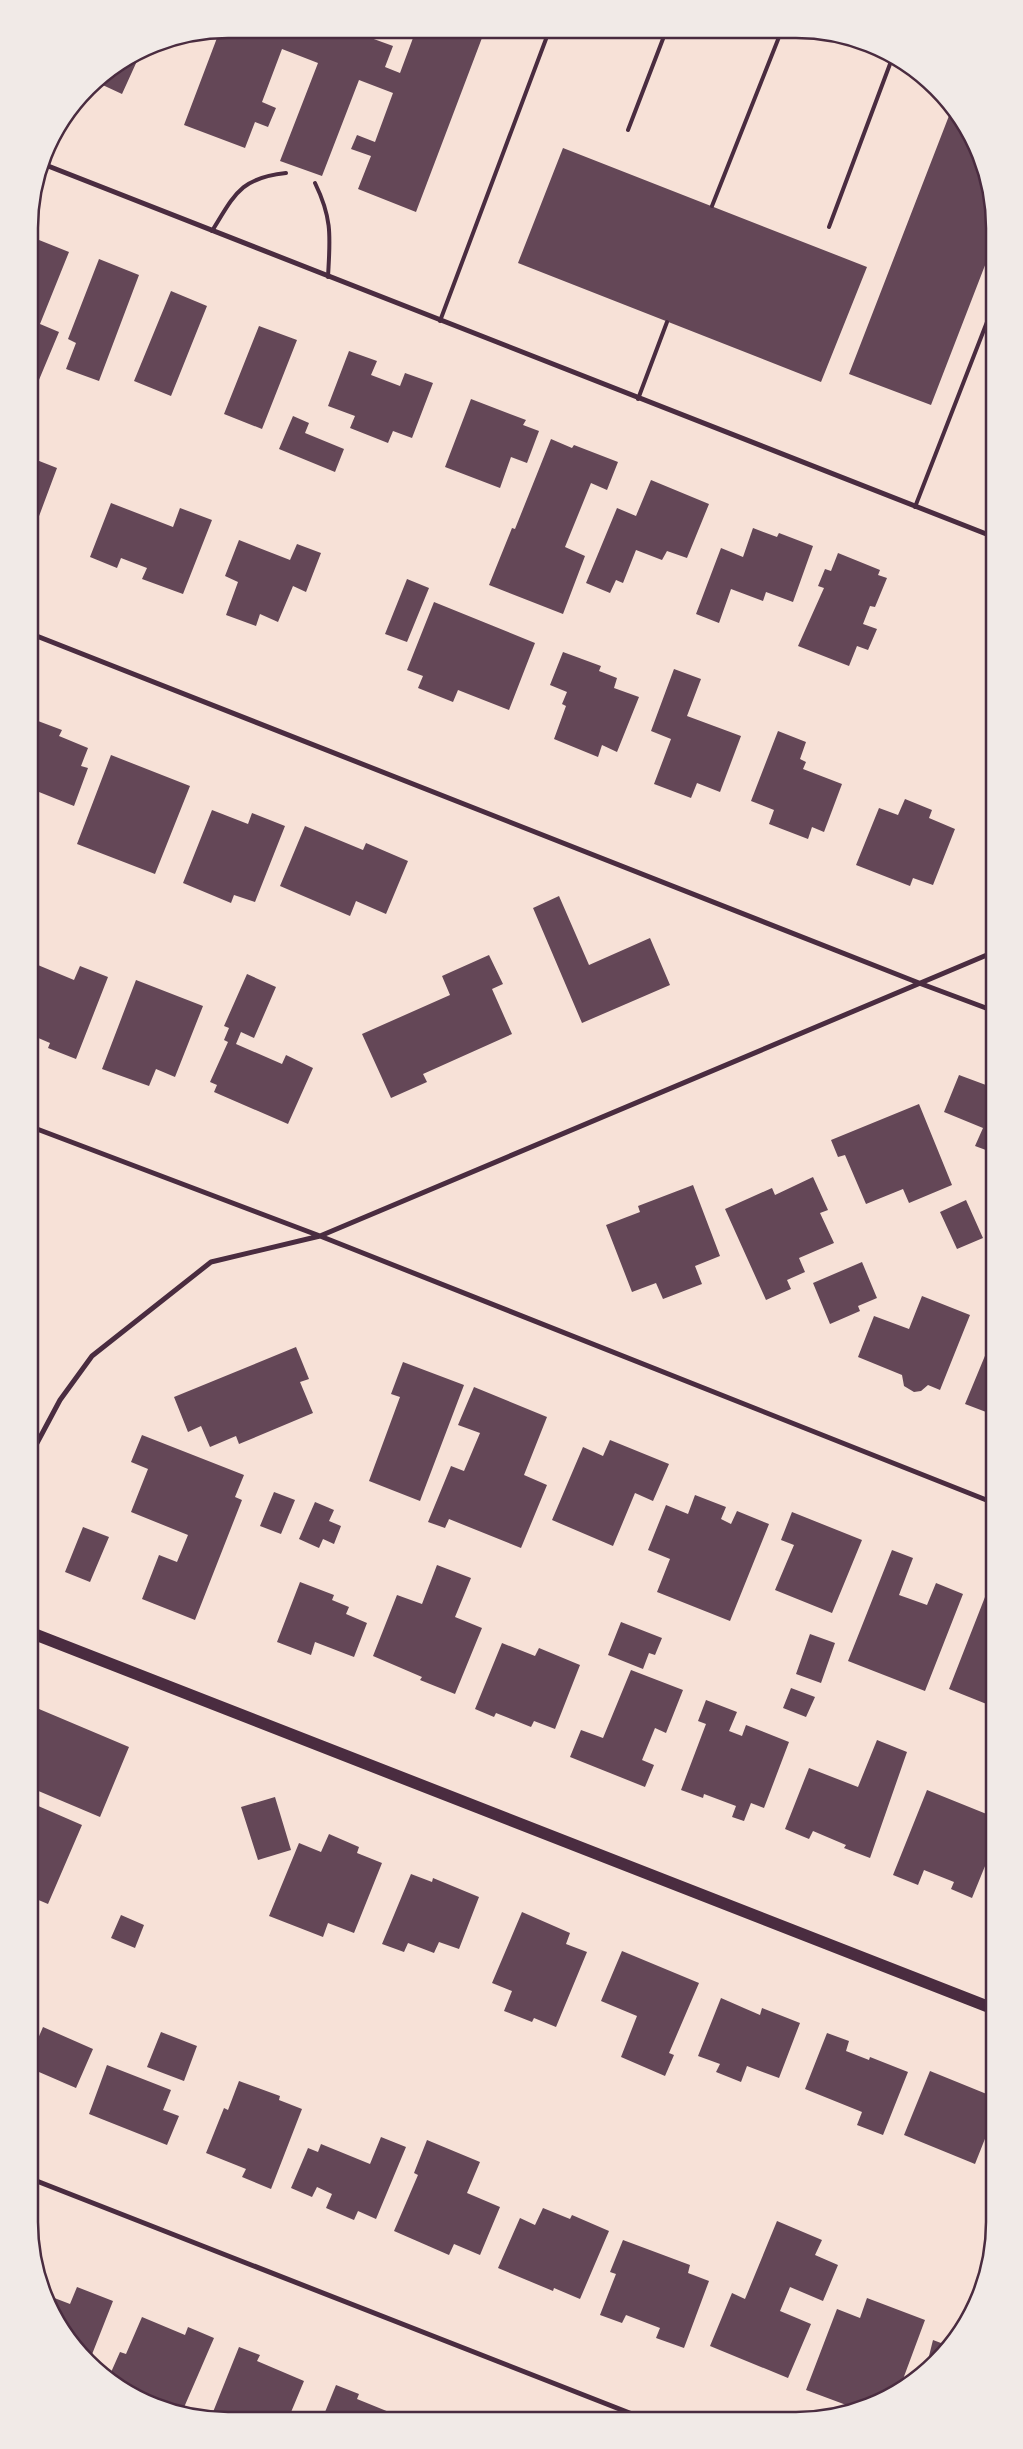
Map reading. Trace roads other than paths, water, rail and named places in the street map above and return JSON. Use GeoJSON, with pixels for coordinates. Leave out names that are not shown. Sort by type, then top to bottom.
{"type":"FeatureCollection","features":[{"type":"Feature","properties":{"kind":"main road"},"geometry":{"type":"LineString","coordinates":[[38,1636],[986,2006]]}},
{"type":"Feature","properties":{"kind":"street"},"geometry":{"type":"LineString","coordinates":[[48,166],[986,534]]}},
{"type":"Feature","properties":{"kind":"street"},"geometry":{"type":"LineString","coordinates":[[38,637],[986,1008]]}},
{"type":"Feature","properties":{"kind":"street"},"geometry":{"type":"LineString","coordinates":[[38,1441],[60,1400],[92,1356],[211,1262],[320,1236],[986,955]]}},
{"type":"Feature","properties":{"kind":"street"},"geometry":{"type":"LineString","coordinates":[[38,1129],[320,1236],[986,1501]]}},
{"type":"Feature","properties":{"kind":"street"},"geometry":{"type":"LineString","coordinates":[[38,2182],[628,2412]]}},
{"type":"Feature","properties":{"kind":"lane"},"geometry":{"type":"LineString","coordinates":[[440,321],[546,38]]}},
{"type":"Feature","properties":{"kind":"lane"},"geometry":{"type":"LineString","coordinates":[[628,130],[664,38]]}},
{"type":"Feature","properties":{"kind":"lane"},"geometry":{"type":"LineString","coordinates":[[712,206],[779,38]]}},
{"type":"Feature","properties":{"kind":"lane"},"geometry":{"type":"LineString","coordinates":[[829,227],[890,63]]}},
{"type":"Feature","properties":{"kind":"lane"},"geometry":{"type":"LineString","coordinates":[[212,231],[237,191],[250,182],[269,175],[286,173]]}},
{"type":"Feature","properties":{"kind":"lane"},"geometry":{"type":"LineString","coordinates":[[315,183],[323,199],[331,229],[328,277]]}},
{"type":"Feature","properties":{"kind":"lane"},"geometry":{"type":"LineString","coordinates":[[638,398],[667,322]]}},
{"type":"Feature","properties":{"kind":"lane"},"geometry":{"type":"LineString","coordinates":[[915,507],[986,325]]}}]}
